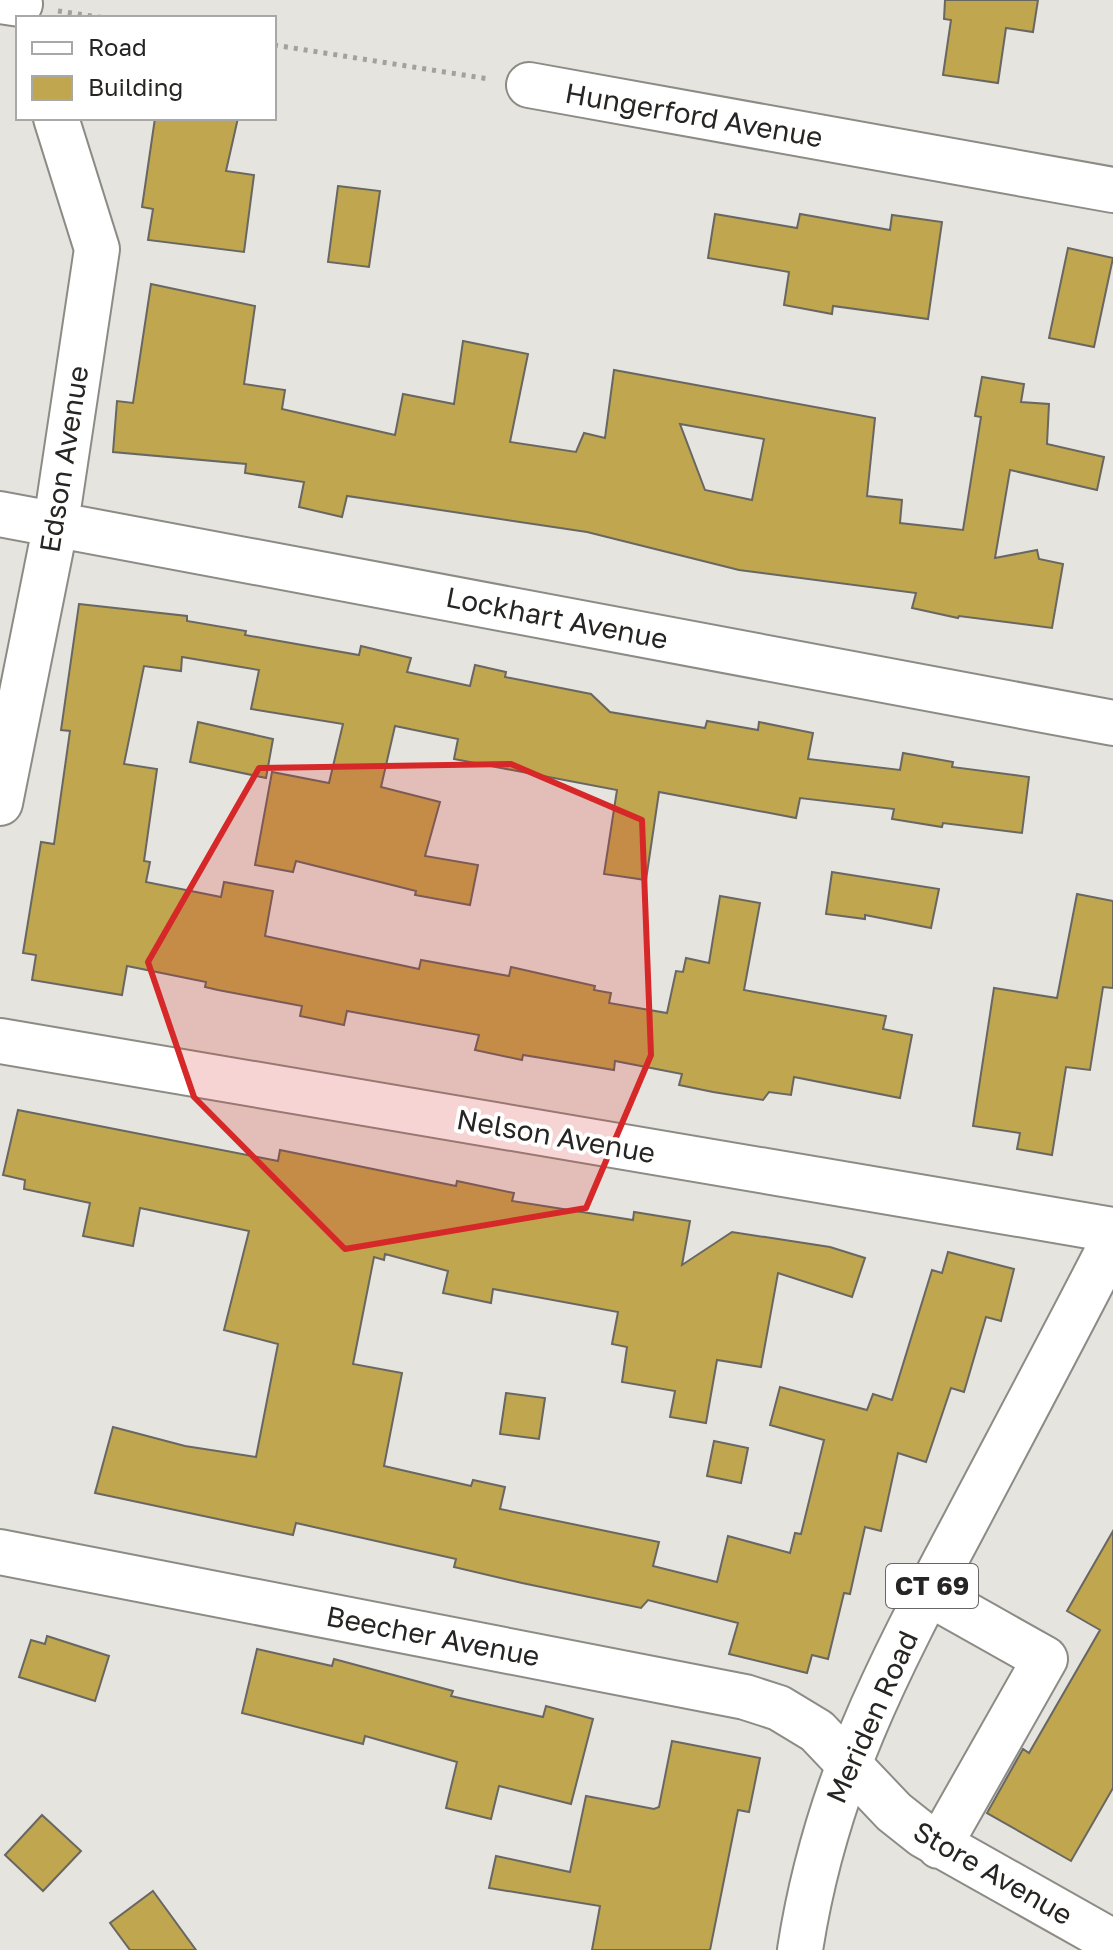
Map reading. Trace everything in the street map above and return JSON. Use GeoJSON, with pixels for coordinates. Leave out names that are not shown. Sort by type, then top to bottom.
{"type":"FeatureCollection","features":[{"type":"Feature","properties":{"kind":"street","name":"Hungerford Avenue"},"geometry":{"type":"LineString","coordinates":[[529,85],[1113,190]]}},
{"type":"Feature","properties":{"kind":"street","name":"Edson Avenue"},"geometry":{"type":"LineString","coordinates":[[0,803],[56,523],[97,249],[57,120]]}},
{"type":"Feature","properties":{"kind":"street","name":"Lockhart Avenue"},"geometry":{"type":"LineString","coordinates":[[0,514],[1113,723]]}},
{"type":"Feature","properties":{"kind":"street","name":"Nelson Avenue"},"geometry":{"type":"LineString","coordinates":[[0,1041],[1113,1230]]}},
{"type":"Feature","properties":{"kind":"street","name":"Meriden Road"},"geometry":{"type":"LineString","coordinates":[[800,1950],[820,1850],[848,1761],[928,1593],[1113,1241]]}},
{"type":"Feature","properties":{"kind":"street","name":"Beecher Avenue"},"geometry":{"type":"LineString","coordinates":[[0,1552],[745,1697],[799,1718],[848,1761]]}},
{"type":"Feature","properties":{"kind":"street"},"geometry":{"type":"LineString","coordinates":[[928,1593],[1045,1659],[939,1846]]}},
{"type":"Feature","properties":{"kind":"street","name":"Store Avenue"},"geometry":{"type":"LineString","coordinates":[[848,1761],[894,1812],[939,1846],[1113,1942]]}},
{"type":"Feature","properties":{"kind":"path","name":"Hungerford Avenue"},"geometry":{"type":"LineString","coordinates":[[276,45],[529,85]]}},
{"type":"Feature","properties":{"kind":"highlighted area"},"geometry":{"type":"Polygon","coordinates":[[[511,764],[642,820],[651,1055],[586,1208],[345,1249],[194,1097],[148,962],[259,768],[511,764]]]}},
{"type":"Feature","properties":{"kind":"building"},"geometry":{"type":"Polygon","coordinates":[[[945,0],[1038,0],[1033,32],[1006,28],[998,83],[943,75],[951,20],[944,19],[945,0]]]}},
{"type":"Feature","properties":{"kind":"building"},"geometry":{"type":"Polygon","coordinates":[[[155,120],[238,120],[226,171],[254,175],[244,252],[148,240],[153,209],[142,207],[155,120]]]}},
{"type":"Feature","properties":{"kind":"building"},"geometry":{"type":"Polygon","coordinates":[[[338,186],[380,191],[369,267],[328,262],[338,186]]]}},
{"type":"Feature","properties":{"kind":"building"},"geometry":{"type":"Polygon","coordinates":[[[715,214],[797,228],[800,214],[890,230],[892,215],[942,222],[928,319],[833,306],[832,314],[784,305],[789,272],[708,258],[715,214]]]}},
{"type":"Feature","properties":{"kind":"building"},"geometry":{"type":"Polygon","coordinates":[[[1068,248],[1113,258],[1094,347],[1049,338],[1068,248]]]}},
{"type":"Feature","properties":{"kind":"building"},"geometry":{"type":"Polygon","coordinates":[[[151,284],[255,306],[244,384],[285,390],[282,409],[395,435],[403,394],[454,404],[463,341],[528,354],[510,442],[576,452],[584,433],[605,438],[614,370],[875,418],[867,496],[902,500],[900,523],[963,530],[981,417],[975,416],[982,377],[1024,384],[1021,402],[1049,404],[1047,444],[1104,457],[1097,490],[1010,470],[995,558],[1037,550],[1039,559],[1063,564],[1052,628],[958,618],[912,608],[916,593],[739,570],[587,532],[347,496],[342,517],[299,507],[304,482],[245,473],[246,464],[113,452],[117,401],[133,403],[151,284]],[[680,424],[705,490],[752,500],[764,439],[680,424]]]}},
{"type":"Feature","properties":{"kind":"building"},"geometry":{"type":"Polygon","coordinates":[[[79,604],[187,616],[187,621],[246,631],[245,635],[359,655],[361,646],[411,658],[407,672],[470,686],[475,665],[506,672],[505,677],[591,694],[610,712],[705,728],[707,721],[758,730],[759,722],[813,733],[808,759],[900,770],[903,753],[953,762],[952,767],[1029,777],[1022,833],[943,823],[942,827],[892,819],[894,809],[800,798],[796,818],[659,792],[646,880],[604,874],[617,790],[454,759],[458,739],[395,726],[381,787],[440,802],[425,856],[478,865],[470,905],[415,895],[416,891],[296,861],[293,872],[255,865],[272,772],[329,783],[343,724],[251,709],[259,670],[182,657],[181,671],[144,666],[124,764],[157,769],[144,861],[150,862],[146,882],[221,897],[224,882],[273,891],[265,936],[419,969],[421,960],[509,976],[511,967],[595,986],[594,990],[611,993],[609,1003],[667,1013],[676,971],[683,972],[686,958],[709,963],[720,896],[760,903],[744,990],[886,1016],[883,1029],[912,1035],[900,1098],[794,1077],[791,1095],[769,1092],[763,1100],[679,1085],[682,1074],[615,1061],[614,1070],[523,1055],[522,1060],[475,1050],[479,1035],[347,1011],[344,1025],[300,1016],[302,1006],[218,990],[205,987],[206,982],[127,966],[122,995],[32,980],[36,955],[23,953],[41,842],[54,844],[70,731],[61,730],[79,604]]]}},
{"type":"Feature","properties":{"kind":"building"},"geometry":{"type":"Polygon","coordinates":[[[198,722],[273,739],[266,778],[190,762],[198,722]]]}},
{"type":"Feature","properties":{"kind":"building"},"geometry":{"type":"Polygon","coordinates":[[[832,872],[939,889],[931,928],[865,915],[865,919],[826,914],[832,872]]]}},
{"type":"Feature","properties":{"kind":"building"},"geometry":{"type":"Polygon","coordinates":[[[1077,894],[1113,901],[1113,988],[1103,987],[1090,1070],[1066,1067],[1052,1155],[1017,1149],[1020,1133],[973,1126],[994,988],[1057,998],[1077,894]]]}},
{"type":"Feature","properties":{"kind":"building"},"geometry":{"type":"Polygon","coordinates":[[[18,1110],[278,1161],[280,1150],[456,1186],[457,1181],[514,1193],[512,1201],[633,1220],[634,1212],[690,1221],[682,1265],[732,1232],[830,1247],[865,1258],[852,1297],[778,1273],[761,1367],[717,1360],[706,1423],[670,1417],[675,1391],[622,1382],[627,1347],[612,1344],[618,1312],[493,1289],[491,1303],[443,1293],[448,1271],[385,1254],[384,1260],[374,1257],[353,1364],[402,1373],[384,1466],[471,1486],[473,1480],[505,1487],[500,1509],[659,1542],[653,1566],[717,1582],[728,1536],[790,1553],[795,1533],[801,1534],[824,1440],[770,1425],[780,1387],[867,1410],[873,1394],[892,1400],[932,1270],[942,1273],[948,1252],[1014,1269],[1001,1321],[986,1317],[964,1392],[951,1388],[926,1462],[898,1453],[881,1531],[865,1527],[850,1594],[844,1593],[828,1659],[812,1655],[807,1673],[729,1654],[738,1623],[648,1600],[641,1608],[454,1567],[456,1559],[296,1523],[293,1535],[95,1493],[113,1427],[185,1446],[256,1457],[278,1344],[224,1330],[249,1231],[140,1208],[133,1246],[83,1236],[90,1203],[24,1189],[25,1180],[3,1175],[18,1110]]]}},
{"type":"Feature","properties":{"kind":"building"},"geometry":{"type":"Polygon","coordinates":[[[506,1393],[545,1398],[539,1439],[500,1434],[506,1393]]]}},
{"type":"Feature","properties":{"kind":"building"},"geometry":{"type":"Polygon","coordinates":[[[714,1441],[748,1448],[741,1483],[707,1476],[714,1441]]]}},
{"type":"Feature","properties":{"kind":"building"},"geometry":{"type":"Polygon","coordinates":[[[1113,1531],[1113,1788],[1071,1861],[987,1813],[1023,1749],[1029,1753],[1100,1630],[1067,1611],[1113,1531]]]}},
{"type":"Feature","properties":{"kind":"building"},"geometry":{"type":"Polygon","coordinates":[[[47,1636],[109,1656],[95,1701],[19,1677],[31,1640],[45,1644],[47,1636]]]}},
{"type":"Feature","properties":{"kind":"building"},"geometry":{"type":"Polygon","coordinates":[[[257,1649],[332,1666],[334,1659],[453,1691],[451,1696],[543,1717],[546,1706],[593,1719],[571,1804],[499,1786],[491,1819],[446,1808],[457,1762],[365,1736],[363,1744],[242,1713],[257,1649]]]}},
{"type":"Feature","properties":{"kind":"building"},"geometry":{"type":"Polygon","coordinates":[[[672,1741],[760,1758],[749,1812],[738,1810],[710,1950],[592,1950],[600,1906],[489,1888],[496,1856],[570,1872],[586,1796],[654,1809],[659,1807],[672,1741]]]}},
{"type":"Feature","properties":{"kind":"building"},"geometry":{"type":"Polygon","coordinates":[[[42,1815],[81,1851],[43,1891],[5,1855],[42,1815]]]}},
{"type":"Feature","properties":{"kind":"building"},"geometry":{"type":"Polygon","coordinates":[[[153,1891],[196,1950],[130,1950],[110,1923],[153,1891]]]}}]}
